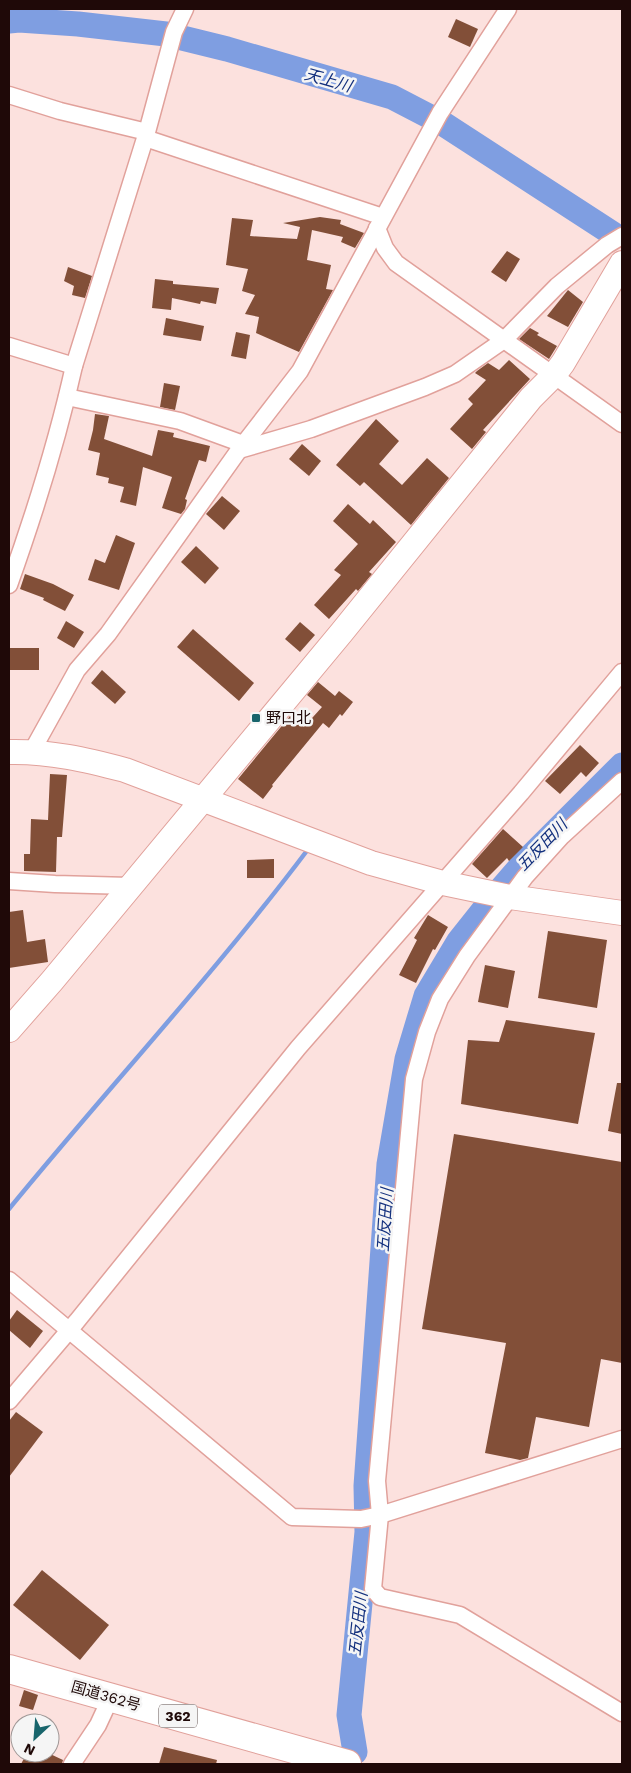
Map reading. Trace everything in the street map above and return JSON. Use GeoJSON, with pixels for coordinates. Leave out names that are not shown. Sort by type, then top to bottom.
{"type":"FeatureCollection","features":[{"type":"Feature","properties":{"kind":"highway","name":"国道362号"},"geometry":{"type":"LineString","coordinates":[[9,1669],[111,1697],[318,1760],[346,1764]]}},
{"type":"Feature","properties":{"kind":"street"},"geometry":{"type":"LineString","coordinates":[[9,586],[67,397],[74,366],[146,135],[173,37],[186,9]]}},
{"type":"Feature","properties":{"kind":"street"},"geometry":{"type":"LineString","coordinates":[[32,751],[76,670],[108,634],[241,447],[300,371],[435,123],[508,9]]}},
{"type":"Feature","properties":{"kind":"street"},"geometry":{"type":"LineString","coordinates":[[9,95],[146,135],[380,223]]}},
{"type":"Feature","properties":{"kind":"street"},"geometry":{"type":"LineString","coordinates":[[380,223],[385,248],[396,263],[622,424]]}},
{"type":"Feature","properties":{"kind":"street"},"geometry":{"type":"LineString","coordinates":[[67,397],[180,421],[241,447],[311,429],[455,374],[504,340],[557,286],[607,245],[622,236]]}},
{"type":"Feature","properties":{"kind":"street"},"geometry":{"type":"LineString","coordinates":[[9,1030],[356,615],[531,398],[554,375],[622,263]]}},
{"type":"Feature","properties":{"kind":"street"},"geometry":{"type":"LineString","coordinates":[[9,346],[74,366]]}},
{"type":"Feature","properties":{"kind":"street"},"geometry":{"type":"LineString","coordinates":[[9,1401],[298,1048],[438,889],[622,672]]}},
{"type":"Feature","properties":{"kind":"street"},"geometry":{"type":"LineString","coordinates":[[9,752],[32,751],[84,759],[126,770],[438,889],[500,894],[622,913]]}},
{"type":"Feature","properties":{"kind":"street"},"geometry":{"type":"LineString","coordinates":[[622,781],[562,836],[524,877],[500,894],[467,956],[440,999],[426,1032],[414,1079],[377,1482],[379,1515],[373,1589],[380,1597],[460,1615],[622,1713]]}},
{"type":"Feature","properties":{"kind":"street"},"geometry":{"type":"LineString","coordinates":[[9,881],[130,886]]}},
{"type":"Feature","properties":{"kind":"street"},"geometry":{"type":"LineString","coordinates":[[9,1280],[292,1518],[361,1518],[379,1515],[622,1438]]}},
{"type":"Feature","properties":{"kind":"street"},"geometry":{"type":"LineString","coordinates":[[72,1764],[98,1725],[111,1697]]}},
{"type":"Feature","properties":{"kind":"building"},"geometry":{"type":"Polygon","coordinates":[[[456,19],[478,29],[470,47],[448,37],[456,19]]]}},
{"type":"Feature","properties":{"kind":"building"},"geometry":{"type":"Polygon","coordinates":[[[320,217],[341,220],[340,224],[364,233],[355,248],[341,242],[343,237],[312,230],[307,260],[331,265],[326,289],[333,290],[299,352],[256,333],[259,317],[245,314],[255,295],[242,291],[248,269],[226,265],[232,218],[253,220],[250,236],[297,239],[300,227],[283,223],[320,217]]]}},
{"type":"Feature","properties":{"kind":"building"},"geometry":{"type":"Polygon","coordinates":[[[507,251],[520,259],[506,282],[491,272],[507,251]]]}},
{"type":"Feature","properties":{"kind":"building"},"geometry":{"type":"Polygon","coordinates":[[[68,267],[92,276],[85,298],[72,295],[74,286],[64,281],[68,267]]]}},
{"type":"Feature","properties":{"kind":"building"},"geometry":{"type":"Polygon","coordinates":[[[155,279],[173,281],[173,284],[219,288],[216,304],[201,301],[200,304],[172,298],[171,310],[152,308],[155,279]]]}},
{"type":"Feature","properties":{"kind":"building"},"geometry":{"type":"Polygon","coordinates":[[[568,290],[583,302],[568,327],[547,316],[568,290]]]}},
{"type":"Feature","properties":{"kind":"building"},"geometry":{"type":"Polygon","coordinates":[[[166,318],[204,326],[201,341],[163,335],[166,318]]]}},
{"type":"Feature","properties":{"kind":"building"},"geometry":{"type":"Polygon","coordinates":[[[530,328],[539,333],[537,335],[557,346],[549,359],[519,339],[530,328]]]}},
{"type":"Feature","properties":{"kind":"building"},"geometry":{"type":"Polygon","coordinates":[[[236,332],[250,335],[246,359],[231,356],[236,332]]]}},
{"type":"Feature","properties":{"kind":"building"},"geometry":{"type":"Polygon","coordinates":[[[509,360],[530,379],[483,430],[486,432],[472,449],[450,429],[473,404],[468,399],[486,380],[475,373],[488,363],[499,370],[509,360]]]}},
{"type":"Feature","properties":{"kind":"building"},"geometry":{"type":"Polygon","coordinates":[[[164,383],[180,386],[175,410],[160,407],[164,383]]]}},
{"type":"Feature","properties":{"kind":"building"},"geometry":{"type":"Polygon","coordinates":[[[95,414],[109,416],[104,439],[152,456],[158,430],[174,433],[173,437],[210,446],[206,462],[199,460],[185,499],[187,500],[185,509],[181,514],[162,508],[172,477],[143,467],[136,506],[120,502],[124,487],[108,483],[109,478],[96,475],[100,453],[88,450],[95,414]]]}},
{"type":"Feature","properties":{"kind":"building"},"geometry":{"type":"Polygon","coordinates":[[[376,419],[399,441],[379,464],[402,485],[427,458],[449,478],[411,525],[364,482],[360,486],[336,465],[376,419]]]}},
{"type":"Feature","properties":{"kind":"building"},"geometry":{"type":"Polygon","coordinates":[[[302,444],[321,461],[309,476],[289,459],[302,444]]]}},
{"type":"Feature","properties":{"kind":"building"},"geometry":{"type":"Polygon","coordinates":[[[222,496],[240,511],[224,530],[206,514],[222,496]]]}},
{"type":"Feature","properties":{"kind":"building"},"geometry":{"type":"Polygon","coordinates":[[[348,504],[370,524],[373,520],[396,542],[369,572],[372,574],[358,591],[356,589],[329,619],[314,605],[341,575],[334,570],[358,544],[333,521],[348,504]]]}},
{"type":"Feature","properties":{"kind":"building"},"geometry":{"type":"Polygon","coordinates":[[[116,535],[135,543],[119,590],[88,580],[95,559],[105,563],[116,535]]]}},
{"type":"Feature","properties":{"kind":"building"},"geometry":{"type":"Polygon","coordinates":[[[196,546],[219,568],[205,584],[181,562],[196,546]]]}},
{"type":"Feature","properties":{"kind":"building"},"geometry":{"type":"Polygon","coordinates":[[[25,574],[53,584],[74,595],[65,611],[43,600],[44,598],[20,589],[25,574]]]}},
{"type":"Feature","properties":{"kind":"building"},"geometry":{"type":"Polygon","coordinates":[[[66,621],[84,632],[74,648],[57,638],[66,621]]]}},
{"type":"Feature","properties":{"kind":"building"},"geometry":{"type":"Polygon","coordinates":[[[300,622],[315,635],[300,652],[285,639],[300,622]]]}},
{"type":"Feature","properties":{"kind":"building"},"geometry":{"type":"Polygon","coordinates":[[[193,629],[254,683],[239,701],[177,647],[193,629]]]}},
{"type":"Feature","properties":{"kind":"building"},"geometry":{"type":"Polygon","coordinates":[[[9,648],[39,648],[39,670],[9,670],[9,648]]]}},
{"type":"Feature","properties":{"kind":"building"},"geometry":{"type":"Polygon","coordinates":[[[102,670],[126,692],[115,704],[91,683],[102,670]]]}},
{"type":"Feature","properties":{"kind":"building"},"geometry":{"type":"Polygon","coordinates":[[[318,682],[335,696],[339,691],[353,702],[329,728],[323,723],[272,785],[263,799],[238,779],[290,716],[304,727],[322,707],[307,695],[318,682]]]}},
{"type":"Feature","properties":{"kind":"building"},"geometry":{"type":"Polygon","coordinates":[[[580,745],[599,763],[586,777],[581,772],[560,794],[545,781],[580,745]]]}},
{"type":"Feature","properties":{"kind":"building"},"geometry":{"type":"Polygon","coordinates":[[[50,774],[67,775],[62,837],[57,837],[56,872],[24,871],[24,854],[30,854],[31,819],[48,820],[50,774]]]}},
{"type":"Feature","properties":{"kind":"building"},"geometry":{"type":"Polygon","coordinates":[[[503,829],[523,847],[509,861],[507,858],[487,878],[472,864],[503,829]]]}},
{"type":"Feature","properties":{"kind":"building"},"geometry":{"type":"Polygon","coordinates":[[[274,859],[274,878],[247,878],[247,860],[274,859]]]}},
{"type":"Feature","properties":{"kind":"building"},"geometry":{"type":"Polygon","coordinates":[[[23,910],[27,942],[45,939],[48,962],[9,968],[9,912],[23,910]]]}},
{"type":"Feature","properties":{"kind":"building"},"geometry":{"type":"Polygon","coordinates":[[[428,915],[448,927],[435,950],[433,949],[416,983],[399,975],[417,940],[414,938],[428,915]]]}},
{"type":"Feature","properties":{"kind":"building"},"geometry":{"type":"Polygon","coordinates":[[[548,931],[607,940],[597,1008],[538,998],[548,931]]]}},
{"type":"Feature","properties":{"kind":"building"},"geometry":{"type":"Polygon","coordinates":[[[485,965],[515,971],[508,1008],[478,1002],[485,965]]]}},
{"type":"Feature","properties":{"kind":"building"},"geometry":{"type":"Polygon","coordinates":[[[506,1020],[595,1033],[578,1124],[461,1104],[468,1040],[499,1042],[506,1020]]]}},
{"type":"Feature","properties":{"kind":"building"},"geometry":{"type":"Polygon","coordinates":[[[617,1083],[622,1083],[622,1134],[608,1131],[617,1083]]]}},
{"type":"Feature","properties":{"kind":"building"},"geometry":{"type":"Polygon","coordinates":[[[454,1134],[622,1162],[622,1363],[601,1359],[589,1427],[536,1417],[528,1458],[520,1460],[485,1453],[506,1343],[422,1329],[454,1134]]]}},
{"type":"Feature","properties":{"kind":"building"},"geometry":{"type":"Polygon","coordinates":[[[17,1310],[43,1331],[30,1348],[9,1330],[9,1321],[17,1310]]]}},
{"type":"Feature","properties":{"kind":"building"},"geometry":{"type":"Polygon","coordinates":[[[16,1412],[43,1432],[9,1477],[9,1421],[16,1412]]]}},
{"type":"Feature","properties":{"kind":"building"},"geometry":{"type":"Polygon","coordinates":[[[42,1570],[109,1625],[80,1660],[13,1605],[42,1570]]]}},
{"type":"Feature","properties":{"kind":"building"},"geometry":{"type":"Polygon","coordinates":[[[24,1690],[38,1695],[33,1710],[19,1706],[24,1690]]]}},
{"type":"Feature","properties":{"kind":"building"},"geometry":{"type":"Polygon","coordinates":[[[164,1747],[217,1760],[216,1764],[159,1764],[164,1747]]]}},
{"type":"Feature","properties":{"kind":"building"},"geometry":{"type":"Polygon","coordinates":[[[60,1759],[63,1760],[62,1764],[21,1764],[60,1763],[60,1759]]]}},
{"type":"Feature","properties":{"kind":"waterway","name":"天上川"},"geometry":{"type":"LineString","coordinates":[[9,21],[78,24],[166,34],[227,49],[392,97],[442,123],[613,234]]}},
{"type":"Feature","properties":{"kind":"waterway","name":"五反田川"},"geometry":{"type":"LineString","coordinates":[[355,1752],[349,1715],[367,1532],[366,1486],[389,1164],[407,1059],[426,996],[459,941],[522,865],[622,765]]}},
{"type":"Feature","properties":{"kind":"waterway"},"geometry":{"type":"LineString","coordinates":[[9,1209],[199,985],[310,848]]}},
{"type":"Feature","properties":{"kind":"place","name":"野口北"},"geometry":{"type":"Point","coordinates":[256,718]}}]}
